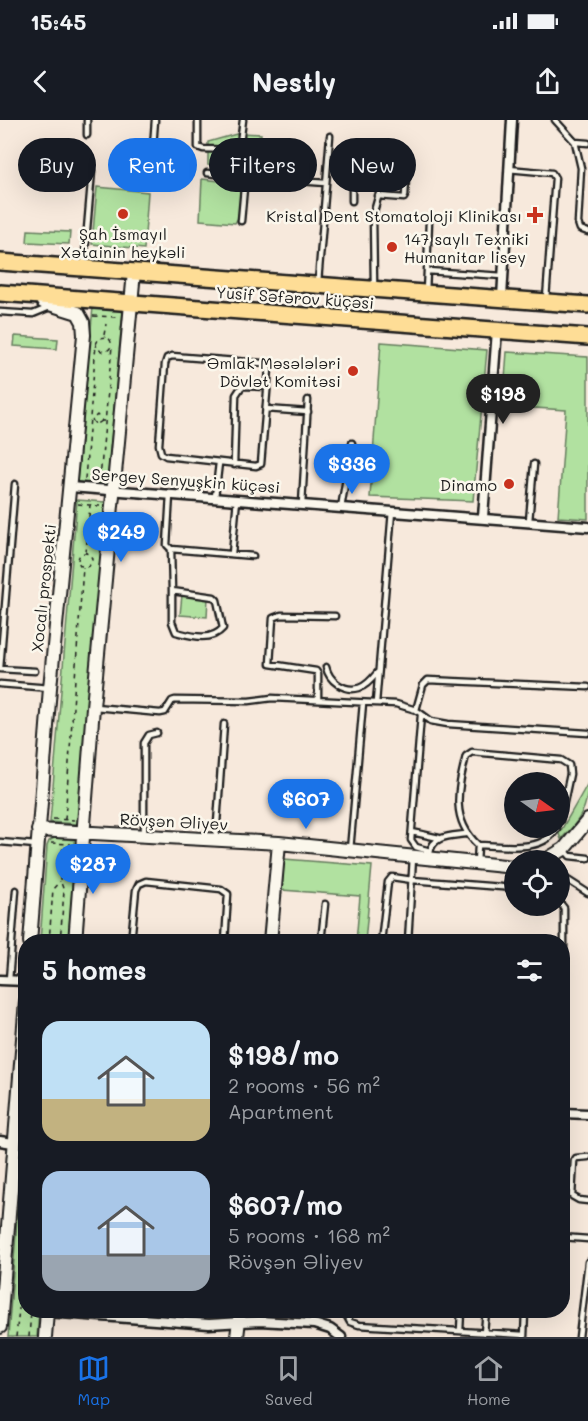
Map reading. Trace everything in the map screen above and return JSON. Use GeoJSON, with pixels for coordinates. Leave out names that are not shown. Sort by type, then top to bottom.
{"type":"FeatureCollection","features":[{"type":"Feature","properties":{"kind":"highway","name":"Yusif Səfərov küçəsi"},"geometry":{"type":"LineString","coordinates":[[0,262],[588,305]]}},
{"type":"Feature","properties":{"kind":"highway","name":"Yusif Səfərov küçəsi"},"geometry":{"type":"LineString","coordinates":[[3,294],[588,337]]}},
{"type":"Feature","properties":{"kind":"main road"},"geometry":{"type":"LineString","coordinates":[[75,934],[80,826],[134,272]]}},
{"type":"Feature","properties":{"kind":"main road","name":"Xocalı prospekti"},"geometry":{"type":"LineString","coordinates":[[3,294],[56,304],[78,313],[82,317],[84,328],[50,688],[31,934]]}},
{"type":"Feature","properties":{"kind":"main road"},"geometry":{"type":"LineString","coordinates":[[564,849],[588,820]]}},
{"type":"Feature","properties":{"kind":"main road","name":"Rövşən Əliyev"},"geometry":{"type":"LineString","coordinates":[[38,830],[80,826],[144,835],[279,843],[414,857],[430,855],[504,866]]}},
{"type":"Feature","properties":{"kind":"main road"},"geometry":{"type":"LineString","coordinates":[[271,934],[279,843]]}},
{"type":"Feature","properties":{"kind":"main road"},"geometry":{"type":"LineString","coordinates":[[0,1327],[18,1088]]}},
{"type":"Feature","properties":{"kind":"main road"},"geometry":{"type":"LineString","coordinates":[[45,1337],[46,1318]]}},
{"type":"Feature","properties":{"kind":"main road"},"geometry":{"type":"LineString","coordinates":[[237,1337],[239,1318]]}},
{"type":"Feature","properties":{"kind":"street"},"geometry":{"type":"LineString","coordinates":[[502,298],[512,120]]}},
{"type":"Feature","properties":{"kind":"street"},"geometry":{"type":"LineString","coordinates":[[483,517],[497,330]]}},
{"type":"Feature","properties":{"kind":"street","name":"Sergey Senyuşkin küçəsi"},"geometry":{"type":"LineString","coordinates":[[70,487],[588,526]]}},
{"type":"Feature","properties":{"kind":"street"},"geometry":{"type":"LineString","coordinates":[[570,1113],[588,1114]]}},
{"type":"Feature","properties":{"kind":"street"},"geometry":{"type":"LineString","coordinates":[[0,1142],[13,1143]]}},
{"type":"Feature","properties":{"kind":"street"},"geometry":{"type":"LineString","coordinates":[[154,1318],[209,1324],[235,1318]]}},
{"type":"Feature","properties":{"kind":"street"},"geometry":{"type":"LineString","coordinates":[[243,1318],[259,1322],[314,1324],[330,1329],[341,1337]]}},
{"type":"Feature","properties":{"kind":"lane"},"geometry":{"type":"LineString","coordinates":[[87,120],[87,135]]}},
{"type":"Feature","properties":{"kind":"lane"},"geometry":{"type":"LineString","coordinates":[[154,138],[155,120]]}},
{"type":"Feature","properties":{"kind":"lane"},"geometry":{"type":"LineString","coordinates":[[198,120],[198,147],[236,150],[240,143],[243,120]]}},
{"type":"Feature","properties":{"kind":"lane"},"geometry":{"type":"LineString","coordinates":[[555,120],[575,142],[581,168],[578,223],[580,229],[588,232]]}},
{"type":"Feature","properties":{"kind":"lane"},"geometry":{"type":"LineString","coordinates":[[317,285],[330,136]]}},
{"type":"Feature","properties":{"kind":"lane"},"geometry":{"type":"LineString","coordinates":[[575,142],[588,143]]}},
{"type":"Feature","properties":{"kind":"lane"},"geometry":{"type":"LineString","coordinates":[[508,169],[546,172],[555,178],[546,302]]}},
{"type":"Feature","properties":{"kind":"lane"},"geometry":{"type":"LineString","coordinates":[[580,178],[588,178]]}},
{"type":"Feature","properties":{"kind":"lane"},"geometry":{"type":"LineString","coordinates":[[317,182],[326,183]]}},
{"type":"Feature","properties":{"kind":"lane"},"geometry":{"type":"LineString","coordinates":[[84,268],[90,192]]}},
{"type":"Feature","properties":{"kind":"lane"},"geometry":{"type":"LineString","coordinates":[[241,220],[244,192]]}},
{"type":"Feature","properties":{"kind":"lane"},"geometry":{"type":"LineString","coordinates":[[352,192],[352,201]]}},
{"type":"Feature","properties":{"kind":"lane"},"geometry":{"type":"LineString","coordinates":[[374,289],[373,215],[379,192]]}},
{"type":"Feature","properties":{"kind":"lane"},"geometry":{"type":"LineString","coordinates":[[378,196],[404,198],[405,192]]}},
{"type":"Feature","properties":{"kind":"lane"},"geometry":{"type":"LineString","coordinates":[[425,293],[429,221]]}},
{"type":"Feature","properties":{"kind":"lane"},"geometry":{"type":"LineString","coordinates":[[427,271],[503,276]]}},
{"type":"Feature","properties":{"kind":"lane"},"geometry":{"type":"LineString","coordinates":[[0,312],[33,314],[56,304]]}},
{"type":"Feature","properties":{"kind":"lane"},"geometry":{"type":"LineString","coordinates":[[172,356],[267,365],[269,369],[266,409],[261,464],[256,466],[234,465],[166,456],[161,453],[159,446],[167,358],[172,356]]}},
{"type":"Feature","properties":{"kind":"lane"},"geometry":{"type":"LineString","coordinates":[[234,465],[238,389],[242,386],[268,387]]}},
{"type":"Feature","properties":{"kind":"lane"},"geometry":{"type":"LineString","coordinates":[[302,504],[308,400]]}},
{"type":"Feature","properties":{"kind":"lane"},"geometry":{"type":"LineString","coordinates":[[266,409],[308,412]]}},
{"type":"Feature","properties":{"kind":"lane"},"geometry":{"type":"LineString","coordinates":[[341,508],[352,443]]}},
{"type":"Feature","properties":{"kind":"lane"},"geometry":{"type":"LineString","coordinates":[[215,497],[219,463]]}},
{"type":"Feature","properties":{"kind":"lane"},"geometry":{"type":"LineString","coordinates":[[529,521],[534,464]]}},
{"type":"Feature","properties":{"kind":"lane"},"geometry":{"type":"LineString","coordinates":[[15,484],[0,669],[35,671]]}},
{"type":"Feature","properties":{"kind":"lane"},"geometry":{"type":"LineString","coordinates":[[170,494],[167,545],[171,549],[172,622],[176,632],[210,636],[224,628],[217,600],[214,597],[172,591]]}},
{"type":"Feature","properties":{"kind":"lane"},"geometry":{"type":"LineString","coordinates":[[232,554],[237,499]]}},
{"type":"Feature","properties":{"kind":"lane"},"geometry":{"type":"LineString","coordinates":[[376,703],[392,511]]}},
{"type":"Feature","properties":{"kind":"lane"},"geometry":{"type":"LineString","coordinates":[[171,549],[253,556]]}},
{"type":"Feature","properties":{"kind":"lane"},"geometry":{"type":"LineString","coordinates":[[318,700],[316,670],[270,664],[273,618],[281,615],[335,616]]}},
{"type":"Feature","properties":{"kind":"lane"},"geometry":{"type":"LineString","coordinates":[[326,667],[328,676],[344,688],[359,688],[378,673]]}},
{"type":"Feature","properties":{"kind":"lane"},"geometry":{"type":"LineString","coordinates":[[10,684],[12,670]]}},
{"type":"Feature","properties":{"kind":"lane"},"geometry":{"type":"LineString","coordinates":[[416,710],[423,685],[428,680],[588,687]]}},
{"type":"Feature","properties":{"kind":"lane"},"geometry":{"type":"LineString","coordinates":[[0,684],[50,688]]}},
{"type":"Feature","properties":{"kind":"lane"},"geometry":{"type":"LineString","coordinates":[[93,706],[159,713],[165,712],[175,700],[249,701],[272,698],[396,704],[416,710],[431,721],[448,724],[588,733]]}},
{"type":"Feature","properties":{"kind":"lane"},"geometry":{"type":"LineString","coordinates":[[350,850],[363,703]]}},
{"type":"Feature","properties":{"kind":"lane"},"geometry":{"type":"LineString","coordinates":[[421,715],[413,844],[430,855],[431,847],[439,838]]}},
{"type":"Feature","properties":{"kind":"lane"},"geometry":{"type":"LineString","coordinates":[[216,839],[224,724]]}},
{"type":"Feature","properties":{"kind":"lane"},"geometry":{"type":"LineString","coordinates":[[144,835],[144,743],[149,735],[157,733]]}},
{"type":"Feature","properties":{"kind":"lane"},"geometry":{"type":"LineString","coordinates":[[549,838],[538,844],[478,845],[466,834],[458,803],[458,788],[466,756],[472,752],[561,760],[569,765],[570,772]]}},
{"type":"Feature","properties":{"kind":"lane"},"geometry":{"type":"LineString","coordinates":[[412,832],[439,838],[466,834]]}},
{"type":"Feature","properties":{"kind":"lane"},"geometry":{"type":"LineString","coordinates":[[0,842],[37,845]]}},
{"type":"Feature","properties":{"kind":"lane"},"geometry":{"type":"LineString","coordinates":[[477,863],[478,845]]}},
{"type":"Feature","properties":{"kind":"lane"},"geometry":{"type":"LineString","coordinates":[[564,849],[570,856],[588,858]]}},
{"type":"Feature","properties":{"kind":"lane"},"geometry":{"type":"LineString","coordinates":[[409,934],[414,857]]}},
{"type":"Feature","properties":{"kind":"lane"},"geometry":{"type":"LineString","coordinates":[[382,934],[392,877],[504,887]]}},
{"type":"Feature","properties":{"kind":"lane"},"geometry":{"type":"LineString","coordinates":[[132,934],[136,890],[139,884],[146,881],[221,889],[228,894],[226,934]]}},
{"type":"Feature","properties":{"kind":"lane"},"geometry":{"type":"LineString","coordinates":[[570,881],[588,893]]}},
{"type":"Feature","properties":{"kind":"lane"},"geometry":{"type":"LineString","coordinates":[[4,980],[16,890]]}},
{"type":"Feature","properties":{"kind":"lane"},"geometry":{"type":"LineString","coordinates":[[322,934],[325,904]]}},
{"type":"Feature","properties":{"kind":"lane"},"geometry":{"type":"LineString","coordinates":[[564,916],[564,934]]}},
{"type":"Feature","properties":{"kind":"lane"},"geometry":{"type":"LineString","coordinates":[[588,1157],[576,1158],[574,1161],[572,1196],[575,1199],[588,1201]]}},
{"type":"Feature","properties":{"kind":"lane"},"geometry":{"type":"LineString","coordinates":[[570,1238],[588,1239]]}},
{"type":"Feature","properties":{"kind":"lane"},"geometry":{"type":"LineString","coordinates":[[579,1337],[588,1262]]}},
{"type":"Feature","properties":{"kind":"lane"},"geometry":{"type":"LineString","coordinates":[[348,1318],[350,1322],[359,1325],[524,1336],[525,1318]]}},
{"type":"Feature","properties":{"kind":"lane"},"geometry":{"type":"LineString","coordinates":[[460,1332],[461,1318]]}},
{"type":"Feature","properties":{"kind":"lane"},"geometry":{"type":"LineString","coordinates":[[484,1333],[485,1318]]}},
{"type":"Feature","properties":{"kind":"path"},"geometry":{"type":"LineString","coordinates":[[88,315],[122,318]]}},
{"type":"Feature","properties":{"kind":"path"},"geometry":{"type":"LineString","coordinates":[[104,336],[106,324]]}},
{"type":"Feature","properties":{"kind":"path"},"geometry":{"type":"LineString","coordinates":[[104,336],[109,338],[112,346],[100,480],[84,479],[96,344],[99,338],[104,336]]}},
{"type":"Feature","properties":{"kind":"path"},"geometry":{"type":"LineString","coordinates":[[96,344],[97,349],[104,352],[112,346]]}},
{"type":"Feature","properties":{"kind":"path"},"geometry":{"type":"LineString","coordinates":[[91,419],[97,415],[102,421]]}},
{"type":"Feature","properties":{"kind":"path"},"geometry":{"type":"LineString","coordinates":[[91,419],[96,425],[105,421]]}},
{"type":"Feature","properties":{"kind":"path"},"geometry":{"type":"LineString","coordinates":[[78,504],[104,506]]}},
{"type":"Feature","properties":{"kind":"path"},"geometry":{"type":"LineString","coordinates":[[86,553],[90,505]]}},
{"type":"Feature","properties":{"kind":"path"},"geometry":{"type":"LineString","coordinates":[[65,819],[83,567],[78,562],[78,557],[86,553]]}},
{"type":"Feature","properties":{"kind":"path"},"geometry":{"type":"LineString","coordinates":[[83,567],[92,561],[90,555],[86,553]]}},
{"type":"Feature","properties":{"kind":"path"},"geometry":{"type":"LineString","coordinates":[[53,819],[65,819],[80,826]]}},
{"type":"Feature","properties":{"kind":"path"},"geometry":{"type":"LineString","coordinates":[[51,843],[75,845]]}},
{"type":"Feature","properties":{"kind":"path"},"geometry":{"type":"LineString","coordinates":[[61,934],[64,891],[60,880],[63,844]]}},
{"type":"Feature","properties":{"kind":"path"},"geometry":{"type":"LineString","coordinates":[[50,934],[54,889],[60,880]]}},
{"type":"Feature","properties":{"kind":"path"},"geometry":{"type":"LineString","coordinates":[[16,1337],[18,1318]]}},
{"type":"Feature","properties":{"kind":"path"},"geometry":{"type":"LineString","coordinates":[[29,1337],[30,1318]]}},
{"type":"Feature","properties":{"kind":"green space"},"geometry":{"type":"Polygon","coordinates":[[[240,133],[261,134],[261,138],[222,138],[240,133]]]}},
{"type":"Feature","properties":{"kind":"green space"},"geometry":{"type":"Polygon","coordinates":[[[209,142],[209,165],[208,165],[209,142]]]}},
{"type":"Feature","properties":{"kind":"green space"},"geometry":{"type":"Polygon","coordinates":[[[202,179],[209,180],[209,192],[245,192],[243,209],[235,223],[200,220],[202,179]]]}},
{"type":"Feature","properties":{"kind":"green space"},"geometry":{"type":"Polygon","coordinates":[[[97,187],[108,188],[108,192],[148,192],[144,249],[92,244],[97,187]]]}},
{"type":"Feature","properties":{"kind":"green space"},"geometry":{"type":"Polygon","coordinates":[[[28,230],[70,232],[69,244],[27,242],[28,230]]]}},
{"type":"Feature","properties":{"kind":"green space"},"geometry":{"type":"Polygon","coordinates":[[[93,307],[123,309],[107,485],[77,482],[93,307]]]}},
{"type":"Feature","properties":{"kind":"green space"},"geometry":{"type":"Polygon","coordinates":[[[15,336],[58,339],[57,349],[14,346],[15,336]]]}},
{"type":"Feature","properties":{"kind":"green space"},"geometry":{"type":"Polygon","coordinates":[[[381,342],[487,350],[473,501],[370,497],[381,342]]]}},
{"type":"Feature","properties":{"kind":"green space"},"geometry":{"type":"Polygon","coordinates":[[[507,352],[588,357],[588,519],[558,517],[566,410],[503,406],[507,352]]]}},
{"type":"Feature","properties":{"kind":"green space"},"geometry":{"type":"Polygon","coordinates":[[[77,500],[105,502],[78,824],[50,822],[77,500]]]}},
{"type":"Feature","properties":{"kind":"green space"},"geometry":{"type":"Polygon","coordinates":[[[182,595],[208,597],[207,617],[180,615],[182,595]]]}},
{"type":"Feature","properties":{"kind":"green space"},"geometry":{"type":"Polygon","coordinates":[[[588,783],[584,807],[570,830],[570,815],[588,783]]]}},
{"type":"Feature","properties":{"kind":"green space"},"geometry":{"type":"Polygon","coordinates":[[[54,838],[76,840],[69,934],[41,934],[49,841],[54,838]]]}},
{"type":"Feature","properties":{"kind":"green space"},"geometry":{"type":"Polygon","coordinates":[[[284,859],[372,866],[366,934],[357,934],[360,896],[282,890],[284,859]]]}},
{"type":"Feature","properties":{"kind":"green space"},"geometry":{"type":"Polygon","coordinates":[[[18,1208],[18,1318],[38,1318],[37,1337],[8,1337],[18,1208]]]}},
{"type":"Feature","properties":{"kind":"place","name":"Şah İsmayıl Xətainin heykəli"},"geometry":{"type":"Point","coordinates":[123,214]}},
{"type":"Feature","properties":{"kind":"place","name":"Kristal Dent Stomatoloji Klinikası"},"geometry":{"type":"Point","coordinates":[535,215]}},
{"type":"Feature","properties":{"kind":"place","name":"147 saylı Texniki Humanitar lisey"},"geometry":{"type":"Point","coordinates":[392,247]}},
{"type":"Feature","properties":{"kind":"place","name":"Əmlak Məsələləri Dövlət Komitəsi"},"geometry":{"type":"Point","coordinates":[353,371]}},
{"type":"Feature","properties":{"kind":"place","name":"Dinamo"},"geometry":{"type":"Point","coordinates":[509,484]}}]}
